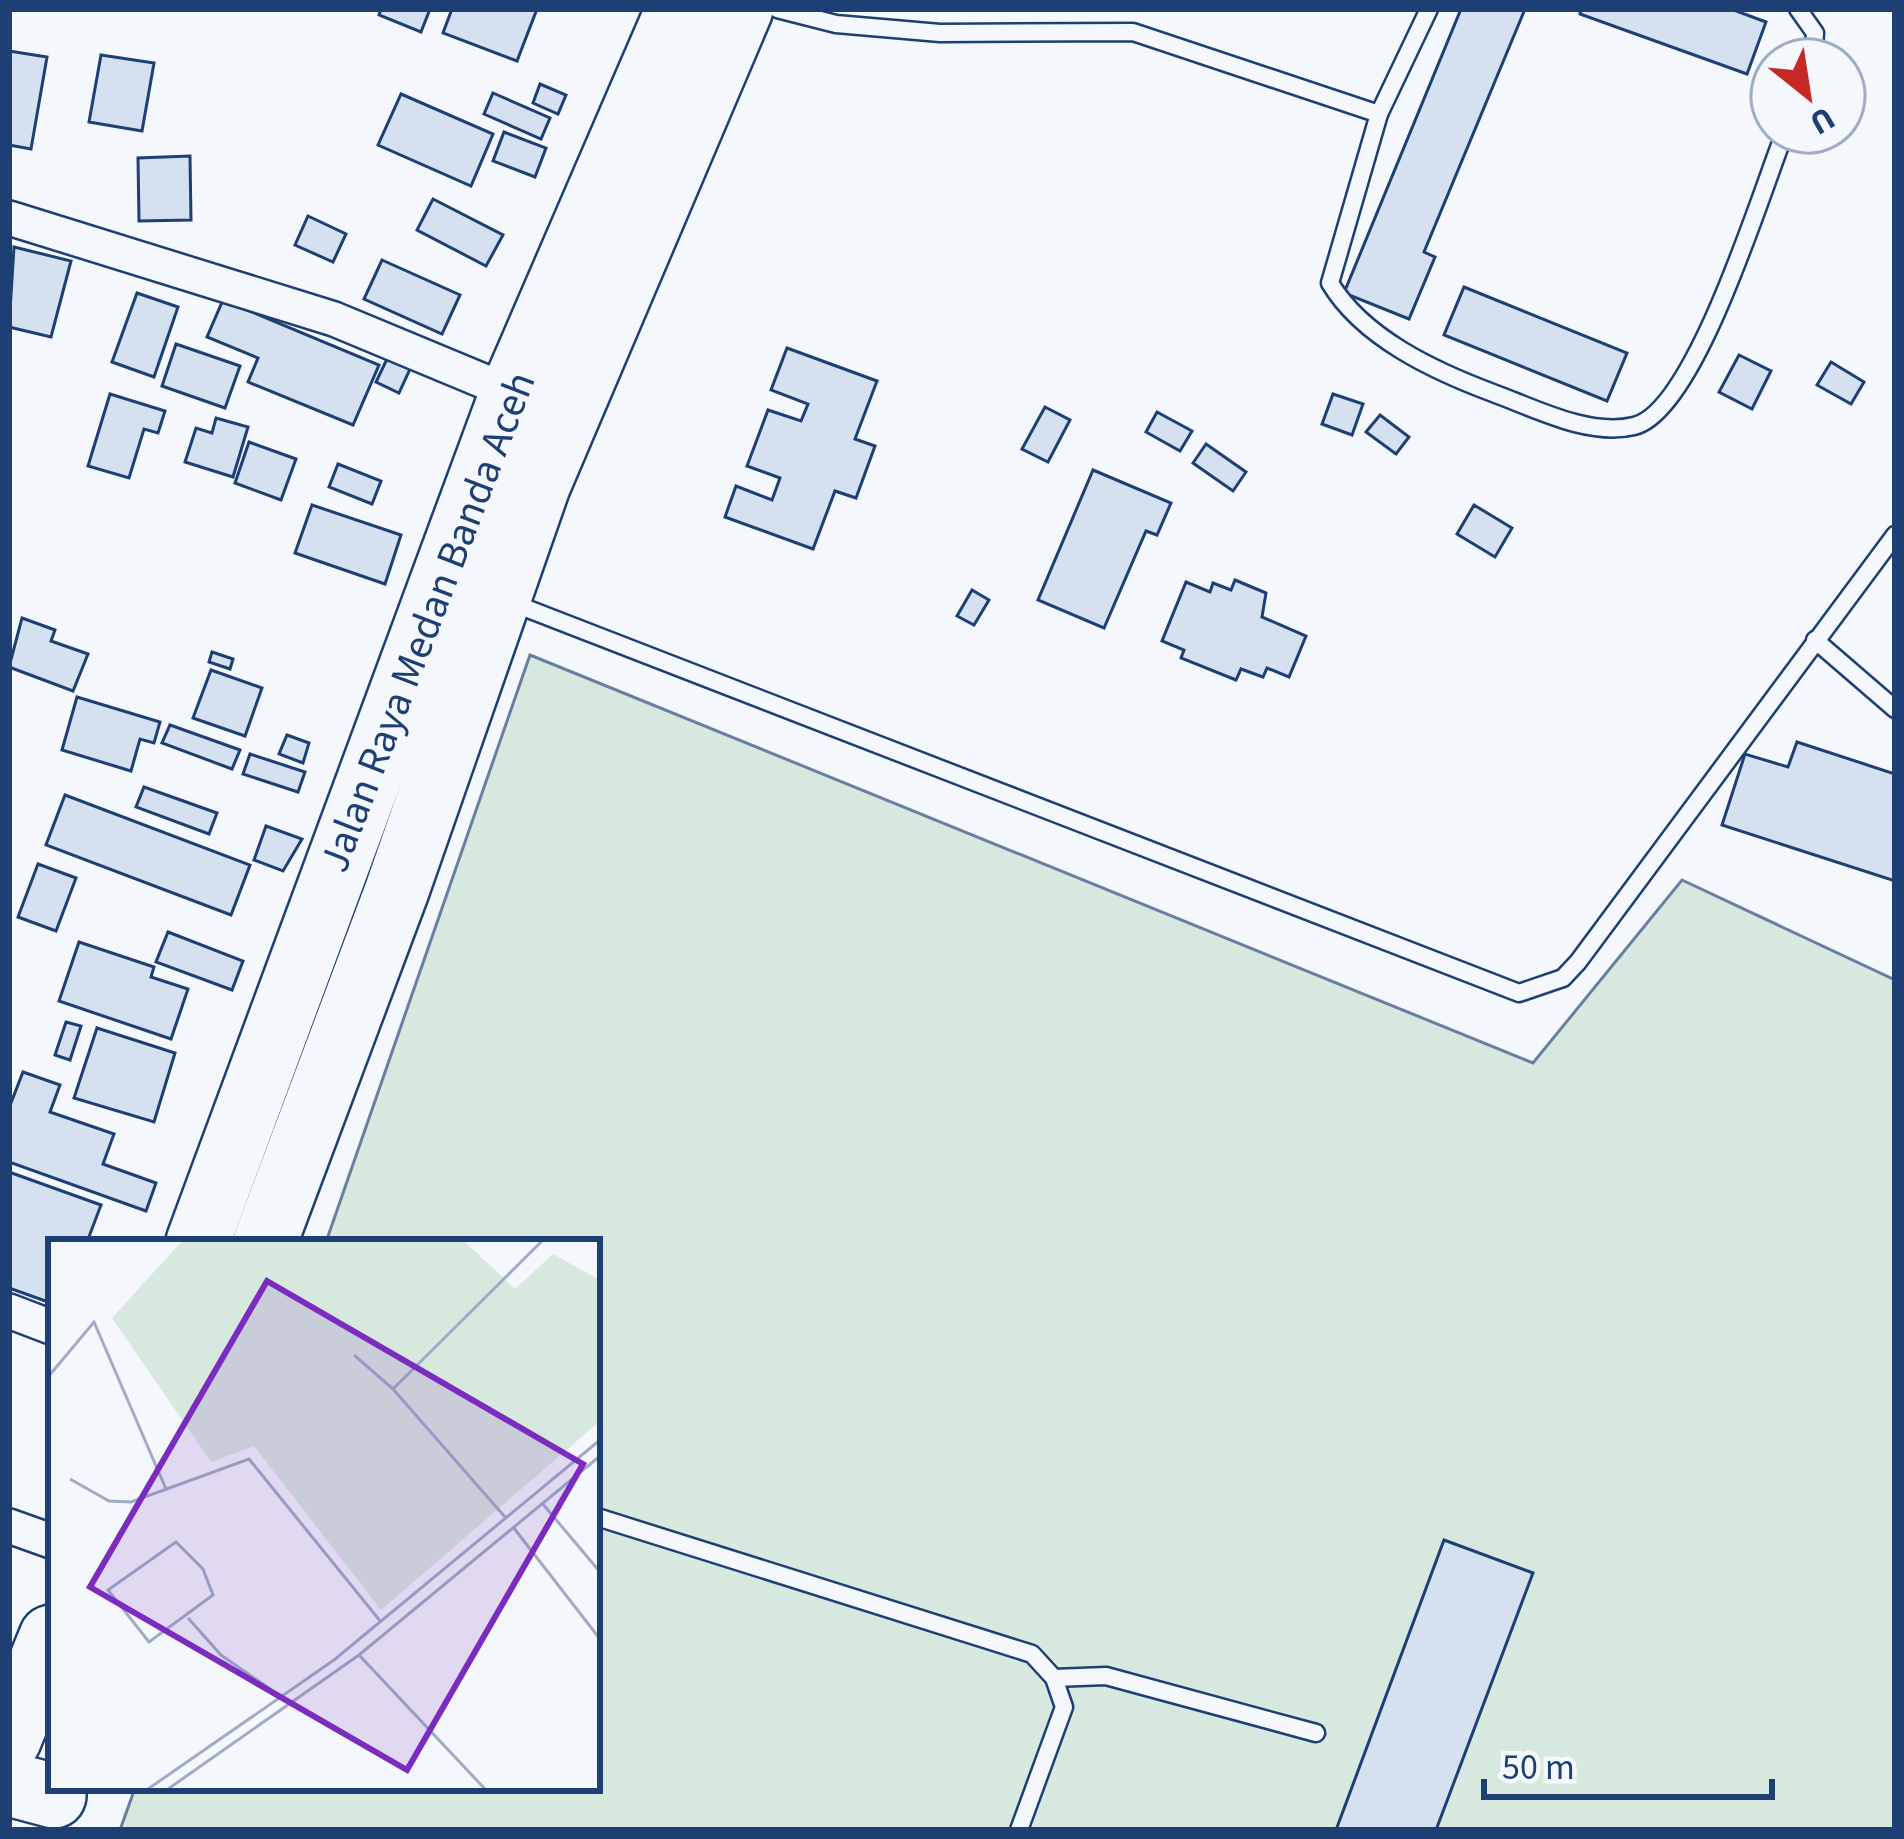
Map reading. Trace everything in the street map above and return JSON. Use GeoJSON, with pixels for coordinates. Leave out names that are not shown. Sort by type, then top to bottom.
{"type":"FeatureCollection","features":[{"type":"Feature","properties":{"kind":"highway","name":"Jalan Raya Medan Banda Aceh"},"geometry":{"type":"LineString","coordinates":[[199,1239],[512,393],[678,9]]}},
{"type":"Feature","properties":{"kind":"highway","name":"Jalan Raya Medan Banda Aceh"},"geometry":{"type":"LineString","coordinates":[[266,1239],[397,890],[498,597],[612,304],[741,9]]}},
{"type":"Feature","properties":{"kind":"highway"},"geometry":{"type":"LineString","coordinates":[[9,1740],[48,1644]]}},
{"type":"Feature","properties":{"kind":"street"},"geometry":{"type":"LineString","coordinates":[[9,218],[334,319],[512,393]]}},
{"type":"Feature","properties":{"kind":"street"},"geometry":{"type":"LineString","coordinates":[[9,1311],[48,1327]]}},
{"type":"Feature","properties":{"kind":"street"},"geometry":{"type":"LineString","coordinates":[[9,1526],[48,1540]]}},
{"type":"Feature","properties":{"kind":"lane"},"geometry":{"type":"LineString","coordinates":[[777,9],[836,24],[940,33],[1133,32],[1379,114]]}},
{"type":"Feature","properties":{"kind":"lane"},"geometry":{"type":"LineString","coordinates":[[1429,9],[1379,114],[1330,283],[1346,310],[1439,372],[1593,426],[1635,426],[1666,407],[1692,369],[1776,156]]}},
{"type":"Feature","properties":{"kind":"lane"},"geometry":{"type":"LineString","coordinates":[[1798,9],[1815,36]]}},
{"type":"Feature","properties":{"kind":"lane"},"geometry":{"type":"LineString","coordinates":[[498,597],[1519,993],[1563,979],[1578,962],[1895,535]]}},
{"type":"Feature","properties":{"kind":"lane"},"geometry":{"type":"LineString","coordinates":[[1815,640],[1895,709]]}},
{"type":"Feature","properties":{"kind":"lane"},"geometry":{"type":"LineString","coordinates":[[600,1518],[1032,1654],[1054,1678],[1064,1707],[1019,1830]]}},
{"type":"Feature","properties":{"kind":"lane"},"geometry":{"type":"LineString","coordinates":[[1054,1678],[1106,1676],[1316,1733]]}},
{"type":"Feature","properties":{"kind":"shaded area"},"geometry":{"type":"Polygon","coordinates":[[[530,655],[1533,1063],[1682,880],[1895,980],[1895,1830],[120,1830],[134,1791],[600,1791],[600,1239],[327,1239],[530,655]]]}},
{"type":"Feature","properties":{"kind":"building"},"geometry":{"type":"Polygon","coordinates":[[[381,9],[430,9],[421,32],[379,15],[381,9]]]}},
{"type":"Feature","properties":{"kind":"building"},"geometry":{"type":"Polygon","coordinates":[[[452,9],[537,9],[517,61],[443,33],[452,9]]]}},
{"type":"Feature","properties":{"kind":"building"},"geometry":{"type":"Polygon","coordinates":[[[1461,9],[1525,9],[1424,252],[1435,257],[1409,319],[1344,293],[1461,9]]]}},
{"type":"Feature","properties":{"kind":"building"},"geometry":{"type":"Polygon","coordinates":[[[1581,9],[1731,9],[1766,22],[1761,36],[1748,36],[1747,74],[1580,14],[1581,9]]]}},
{"type":"Feature","properties":{"kind":"building"},"geometry":{"type":"Polygon","coordinates":[[[9,51],[47,57],[31,149],[9,145],[9,51]]]}},
{"type":"Feature","properties":{"kind":"building"},"geometry":{"type":"Polygon","coordinates":[[[101,55],[154,63],[142,131],[89,122],[101,55]]]}},
{"type":"Feature","properties":{"kind":"building"},"geometry":{"type":"Polygon","coordinates":[[[540,84],[566,95],[558,114],[533,103],[540,84]]]}},
{"type":"Feature","properties":{"kind":"building"},"geometry":{"type":"Polygon","coordinates":[[[493,93],[550,118],[541,139],[484,114],[493,93]]]}},
{"type":"Feature","properties":{"kind":"building"},"geometry":{"type":"Polygon","coordinates":[[[401,94],[493,134],[471,186],[378,145],[401,94]]]}},
{"type":"Feature","properties":{"kind":"building"},"geometry":{"type":"Polygon","coordinates":[[[504,132],[546,148],[535,177],[493,161],[504,132]]]}},
{"type":"Feature","properties":{"kind":"building"},"geometry":{"type":"Polygon","coordinates":[[[190,156],[191,220],[139,221],[138,158],[190,156]]]}},
{"type":"Feature","properties":{"kind":"building"},"geometry":{"type":"Polygon","coordinates":[[[433,199],[503,235],[486,266],[417,230],[433,199]]]}},
{"type":"Feature","properties":{"kind":"building"},"geometry":{"type":"Polygon","coordinates":[[[308,216],[346,234],[333,262],[295,245],[308,216]]]}},
{"type":"Feature","properties":{"kind":"building"},"geometry":{"type":"Polygon","coordinates":[[[14,247],[71,261],[51,337],[9,327],[14,247]]]}},
{"type":"Feature","properties":{"kind":"building"},"geometry":{"type":"Polygon","coordinates":[[[382,260],[460,295],[442,334],[364,299],[382,260]]]}},
{"type":"Feature","properties":{"kind":"building"},"geometry":{"type":"Polygon","coordinates":[[[1464,287],[1627,353],[1607,401],[1444,335],[1464,287]]]}},
{"type":"Feature","properties":{"kind":"building"},"geometry":{"type":"Polygon","coordinates":[[[137,293],[178,307],[154,377],[112,362],[137,293]]]}},
{"type":"Feature","properties":{"kind":"building"},"geometry":{"type":"Polygon","coordinates":[[[223,300],[379,365],[353,425],[248,382],[258,358],[207,337],[223,300]]]}},
{"type":"Feature","properties":{"kind":"building"},"geometry":{"type":"Polygon","coordinates":[[[176,344],[240,366],[225,408],[162,386],[176,344]]]}},
{"type":"Feature","properties":{"kind":"building"},"geometry":{"type":"Polygon","coordinates":[[[787,348],[877,381],[855,439],[875,446],[856,498],[835,491],[813,549],[725,517],[736,486],[772,500],[780,478],[747,466],[768,410],[801,421],[808,404],[771,390],[787,348]]]}},
{"type":"Feature","properties":{"kind":"building"},"geometry":{"type":"Polygon","coordinates":[[[1739,355],[1771,371],[1752,409],[1719,392],[1739,355]]]}},
{"type":"Feature","properties":{"kind":"building"},"geometry":{"type":"Polygon","coordinates":[[[387,359],[410,369],[399,393],[376,382],[387,359]]]}},
{"type":"Feature","properties":{"kind":"building"},"geometry":{"type":"Polygon","coordinates":[[[1831,362],[1864,382],[1851,404],[1817,385],[1831,362]]]}},
{"type":"Feature","properties":{"kind":"building"},"geometry":{"type":"Polygon","coordinates":[[[110,394],[165,411],[158,433],[144,429],[129,478],[88,466],[110,394]]]}},
{"type":"Feature","properties":{"kind":"building"},"geometry":{"type":"Polygon","coordinates":[[[1333,394],[1363,404],[1352,435],[1322,424],[1333,394]]]}},
{"type":"Feature","properties":{"kind":"building"},"geometry":{"type":"Polygon","coordinates":[[[1045,407],[1070,420],[1048,462],[1022,449],[1045,407]]]}},
{"type":"Feature","properties":{"kind":"building"},"geometry":{"type":"Polygon","coordinates":[[[1157,412],[1192,431],[1180,451],[1146,432],[1157,412]]]}},
{"type":"Feature","properties":{"kind":"building"},"geometry":{"type":"Polygon","coordinates":[[[1380,415],[1409,437],[1396,454],[1366,432],[1380,415]]]}},
{"type":"Feature","properties":{"kind":"building"},"geometry":{"type":"Polygon","coordinates":[[[216,418],[248,427],[233,477],[185,462],[196,428],[212,433],[216,418]]]}},
{"type":"Feature","properties":{"kind":"building"},"geometry":{"type":"Polygon","coordinates":[[[249,442],[296,459],[281,500],[235,483],[249,442]]]}},
{"type":"Feature","properties":{"kind":"building"},"geometry":{"type":"Polygon","coordinates":[[[1206,444],[1246,472],[1233,491],[1193,463],[1206,444]]]}},
{"type":"Feature","properties":{"kind":"building"},"geometry":{"type":"Polygon","coordinates":[[[338,464],[381,481],[372,504],[329,487],[338,464]]]}},
{"type":"Feature","properties":{"kind":"building"},"geometry":{"type":"Polygon","coordinates":[[[1093,470],[1171,503],[1157,535],[1146,531],[1104,628],[1038,600],[1093,470]]]}},
{"type":"Feature","properties":{"kind":"building"},"geometry":{"type":"Polygon","coordinates":[[[312,505],[401,535],[385,584],[295,553],[312,505]]]}},
{"type":"Feature","properties":{"kind":"building"},"geometry":{"type":"Polygon","coordinates":[[[1474,505],[1512,528],[1495,557],[1457,534],[1474,505]]]}},
{"type":"Feature","properties":{"kind":"building"},"geometry":{"type":"Polygon","coordinates":[[[1235,580],[1266,593],[1262,617],[1306,636],[1289,677],[1267,668],[1263,677],[1241,669],[1236,680],[1181,658],[1184,650],[1162,641],[1186,582],[1210,592],[1213,583],[1231,590],[1235,580]]]}},
{"type":"Feature","properties":{"kind":"building"},"geometry":{"type":"Polygon","coordinates":[[[972,590],[989,600],[974,625],[957,616],[972,590]]]}},
{"type":"Feature","properties":{"kind":"building"},"geometry":{"type":"Polygon","coordinates":[[[22,618],[55,630],[51,641],[88,654],[73,691],[9,667],[22,618]]]}},
{"type":"Feature","properties":{"kind":"building"},"geometry":{"type":"Polygon","coordinates":[[[212,652],[233,659],[230,669],[209,662],[212,652]]]}},
{"type":"Feature","properties":{"kind":"building"},"geometry":{"type":"Polygon","coordinates":[[[211,670],[262,688],[245,736],[193,718],[211,670]]]}},
{"type":"Feature","properties":{"kind":"building"},"geometry":{"type":"Polygon","coordinates":[[[77,697],[160,722],[154,743],[140,739],[131,771],[62,750],[77,697]]]}},
{"type":"Feature","properties":{"kind":"building"},"geometry":{"type":"Polygon","coordinates":[[[170,725],[240,750],[232,769],[162,743],[170,725]]]}},
{"type":"Feature","properties":{"kind":"building"},"geometry":{"type":"Polygon","coordinates":[[[287,735],[309,743],[303,763],[279,754],[287,735]]]}},
{"type":"Feature","properties":{"kind":"building"},"geometry":{"type":"Polygon","coordinates":[[[1797,742],[1895,774],[1895,881],[1722,825],[1745,754],[1788,767],[1797,742]]]}},
{"type":"Feature","properties":{"kind":"building"},"geometry":{"type":"Polygon","coordinates":[[[250,754],[305,772],[298,792],[243,774],[250,754]]]}},
{"type":"Feature","properties":{"kind":"building"},"geometry":{"type":"Polygon","coordinates":[[[144,787],[217,813],[209,834],[136,807],[144,787]]]}},
{"type":"Feature","properties":{"kind":"building"},"geometry":{"type":"Polygon","coordinates":[[[65,795],[250,865],[231,915],[46,845],[65,795]]]}},
{"type":"Feature","properties":{"kind":"building"},"geometry":{"type":"Polygon","coordinates":[[[266,826],[302,839],[283,871],[254,860],[266,826]]]}},
{"type":"Feature","properties":{"kind":"building"},"geometry":{"type":"Polygon","coordinates":[[[38,864],[76,878],[56,931],[18,917],[38,864]]]}},
{"type":"Feature","properties":{"kind":"building"},"geometry":{"type":"Polygon","coordinates":[[[168,932],[243,961],[232,990],[156,962],[168,932]]]}},
{"type":"Feature","properties":{"kind":"building"},"geometry":{"type":"Polygon","coordinates":[[[79,942],[154,967],[151,977],[188,989],[171,1039],[59,1001],[79,942]]]}},
{"type":"Feature","properties":{"kind":"building"},"geometry":{"type":"Polygon","coordinates":[[[66,1022],[81,1026],[70,1060],[55,1055],[66,1022]]]}},
{"type":"Feature","properties":{"kind":"building"},"geometry":{"type":"Polygon","coordinates":[[[97,1028],[175,1053],[154,1122],[74,1098],[97,1028]]]}},
{"type":"Feature","properties":{"kind":"building"},"geometry":{"type":"Polygon","coordinates":[[[23,1072],[60,1085],[50,1112],[114,1134],[103,1164],[156,1183],[146,1211],[9,1162],[9,1108],[23,1072]]]}},
{"type":"Feature","properties":{"kind":"building"},"geometry":{"type":"Polygon","coordinates":[[[9,1172],[101,1205],[88,1239],[48,1239],[48,1302],[9,1288],[9,1172]]]}},
{"type":"Feature","properties":{"kind":"building"},"geometry":{"type":"Polygon","coordinates":[[[1444,1540],[1533,1573],[1436,1830],[1336,1830],[1444,1540]]]}}]}
